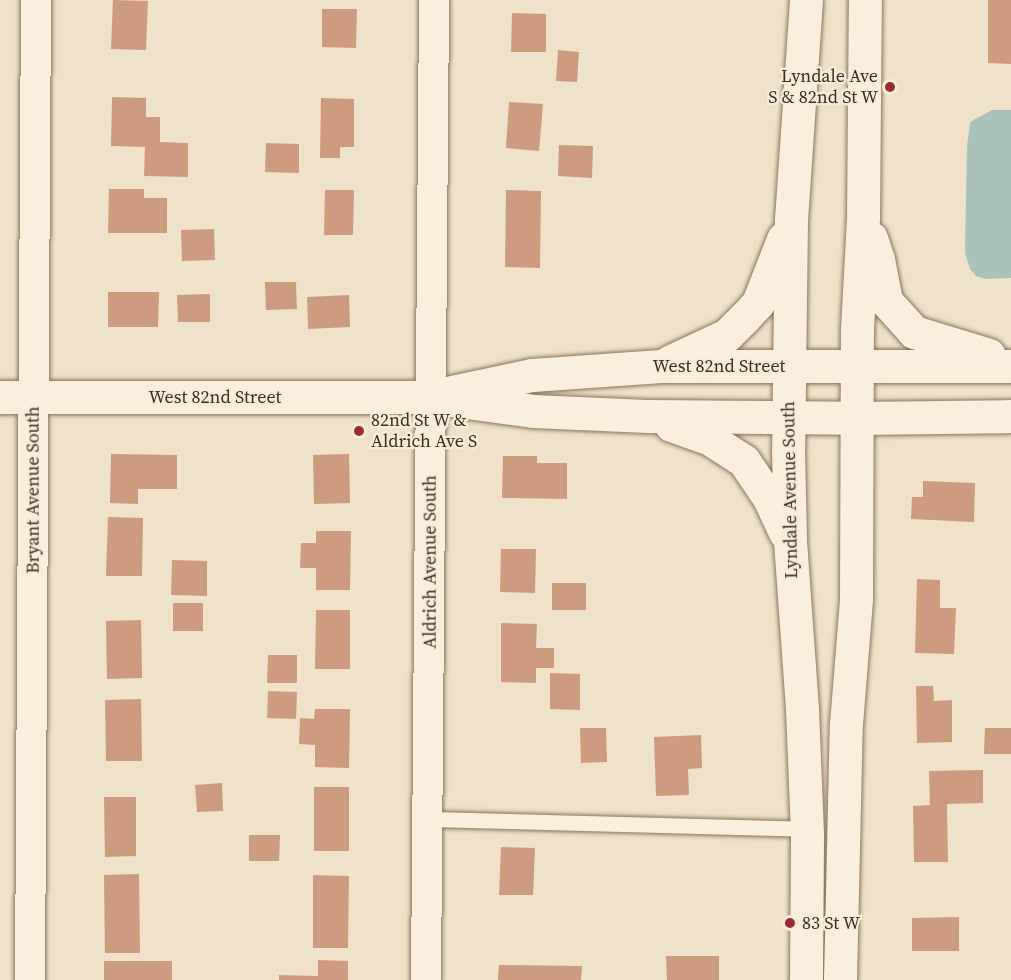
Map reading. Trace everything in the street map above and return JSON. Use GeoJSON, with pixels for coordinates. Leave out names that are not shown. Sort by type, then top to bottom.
{"type":"FeatureCollection","features":[{"type":"Feature","properties":{"kind":"street","name":"Bryant Avenue South"},"geometry":{"type":"LineString","coordinates":[[30,980],[36,0]]}},
{"type":"Feature","properties":{"kind":"street","name":"Aldrich Avenue South"},"geometry":{"type":"LineString","coordinates":[[426,980],[435,0]]}},
{"type":"Feature","properties":{"kind":"street","name":"Lyndale Avenue South"},"geometry":{"type":"LineString","coordinates":[[806,0],[791,218],[788,418],[790,542],[802,709],[807,829],[806,980]]}},
{"type":"Feature","properties":{"kind":"street"},"geometry":{"type":"LineString","coordinates":[[840,980],[846,724],[855,599],[856,418],[863,216],[865,0]]}},
{"type":"Feature","properties":{"kind":"street"},"geometry":{"type":"LineString","coordinates":[[863,216],[878,259],[886,301],[914,332],[967,350],[1011,360]]}},
{"type":"Feature","properties":{"kind":"street"},"geometry":{"type":"LineString","coordinates":[[661,366],[727,335],[758,303],[791,218]]}},
{"type":"Feature","properties":{"kind":"street","name":"West 82nd Street"},"geometry":{"type":"LineString","coordinates":[[430,397],[532,375],[661,366],[1011,366]]}},
{"type":"Feature","properties":{"kind":"street","name":"West 82nd Street"},"geometry":{"type":"LineString","coordinates":[[0,397],[430,397],[533,411],[647,416],[788,418],[1011,416]]}},
{"type":"Feature","properties":{"kind":"street"},"geometry":{"type":"LineString","coordinates":[[647,416],[710,439],[744,461],[769,498],[790,542]]}},
{"type":"Feature","properties":{"kind":"lane"},"geometry":{"type":"LineString","coordinates":[[429,819],[807,829]]}},
{"type":"Feature","properties":{"kind":"water"},"geometry":{"type":"Polygon","coordinates":[[[992,110],[1011,110],[1011,278],[985,279],[976,276],[970,269],[965,253],[967,147],[970,122],[992,110]]]}},
{"type":"Feature","properties":{"kind":"building"},"geometry":{"type":"Polygon","coordinates":[[[113,0],[148,1],[146,50],[111,49],[113,0]]]}},
{"type":"Feature","properties":{"kind":"building"},"geometry":{"type":"Polygon","coordinates":[[[988,0],[1011,0],[1011,64],[988,63],[988,0]]]}},
{"type":"Feature","properties":{"kind":"building"},"geometry":{"type":"Polygon","coordinates":[[[322,9],[357,9],[356,48],[322,47],[322,9]]]}},
{"type":"Feature","properties":{"kind":"building"},"geometry":{"type":"Polygon","coordinates":[[[512,13],[546,14],[546,52],[511,52],[512,13]]]}},
{"type":"Feature","properties":{"kind":"building"},"geometry":{"type":"Polygon","coordinates":[[[558,50],[579,52],[577,82],[556,81],[558,50]]]}},
{"type":"Feature","properties":{"kind":"building"},"geometry":{"type":"Polygon","coordinates":[[[112,97],[146,98],[146,117],[160,117],[160,142],[188,143],[188,177],[144,176],[145,147],[111,146],[112,97]]]}},
{"type":"Feature","properties":{"kind":"building"},"geometry":{"type":"Polygon","coordinates":[[[321,98],[354,99],[354,147],[340,147],[340,158],[320,158],[321,98]]]}},
{"type":"Feature","properties":{"kind":"building"},"geometry":{"type":"Polygon","coordinates":[[[509,102],[543,104],[539,151],[506,148],[509,102]]]}},
{"type":"Feature","properties":{"kind":"building"},"geometry":{"type":"Polygon","coordinates":[[[266,143],[299,144],[299,173],[265,172],[266,143]]]}},
{"type":"Feature","properties":{"kind":"building"},"geometry":{"type":"Polygon","coordinates":[[[559,145],[593,146],[592,178],[558,176],[559,145]]]}},
{"type":"Feature","properties":{"kind":"building"},"geometry":{"type":"Polygon","coordinates":[[[109,189],[144,189],[144,198],[167,198],[167,233],[108,233],[109,189]]]}},
{"type":"Feature","properties":{"kind":"building"},"geometry":{"type":"Polygon","coordinates":[[[325,190],[354,190],[353,235],[324,235],[325,190]]]}},
{"type":"Feature","properties":{"kind":"building"},"geometry":{"type":"Polygon","coordinates":[[[506,190],[541,191],[540,268],[505,267],[506,190]]]}},
{"type":"Feature","properties":{"kind":"building"},"geometry":{"type":"Polygon","coordinates":[[[214,229],[215,260],[182,261],[181,230],[214,229]]]}},
{"type":"Feature","properties":{"kind":"building"},"geometry":{"type":"Polygon","coordinates":[[[265,282],[296,282],[297,309],[266,310],[265,282]]]}},
{"type":"Feature","properties":{"kind":"building"},"geometry":{"type":"Polygon","coordinates":[[[108,292],[159,292],[158,327],[108,327],[108,292]]]}},
{"type":"Feature","properties":{"kind":"building"},"geometry":{"type":"Polygon","coordinates":[[[210,294],[210,322],[178,322],[177,295],[210,294]]]}},
{"type":"Feature","properties":{"kind":"building"},"geometry":{"type":"Polygon","coordinates":[[[349,295],[350,327],[308,329],[307,297],[349,295]]]}},
{"type":"Feature","properties":{"kind":"building"},"geometry":{"type":"Polygon","coordinates":[[[111,454],[177,455],[177,489],[138,489],[138,504],[110,503],[111,454]]]}},
{"type":"Feature","properties":{"kind":"building"},"geometry":{"type":"Polygon","coordinates":[[[349,454],[350,503],[314,504],[313,455],[349,454]]]}},
{"type":"Feature","properties":{"kind":"building"},"geometry":{"type":"Polygon","coordinates":[[[503,456],[537,456],[537,463],[567,463],[567,499],[502,498],[503,456]]]}},
{"type":"Feature","properties":{"kind":"building"},"geometry":{"type":"Polygon","coordinates":[[[923,481],[975,483],[974,522],[911,519],[912,497],[923,497],[923,481]]]}},
{"type":"Feature","properties":{"kind":"building"},"geometry":{"type":"Polygon","coordinates":[[[108,517],[143,518],[142,576],[106,576],[108,517]]]}},
{"type":"Feature","properties":{"kind":"building"},"geometry":{"type":"Polygon","coordinates":[[[316,531],[351,531],[350,590],[316,590],[316,568],[300,568],[301,543],[316,543],[316,531]]]}},
{"type":"Feature","properties":{"kind":"building"},"geometry":{"type":"Polygon","coordinates":[[[501,549],[536,549],[535,593],[500,592],[501,549]]]}},
{"type":"Feature","properties":{"kind":"building"},"geometry":{"type":"Polygon","coordinates":[[[172,560],[207,561],[207,596],[171,595],[172,560]]]}},
{"type":"Feature","properties":{"kind":"building"},"geometry":{"type":"Polygon","coordinates":[[[917,579],[940,580],[940,608],[956,608],[954,654],[915,653],[917,579]]]}},
{"type":"Feature","properties":{"kind":"building"},"geometry":{"type":"Polygon","coordinates":[[[552,583],[586,583],[586,610],[552,610],[552,583]]]}},
{"type":"Feature","properties":{"kind":"building"},"geometry":{"type":"Polygon","coordinates":[[[173,603],[203,603],[203,631],[173,631],[173,603]]]}},
{"type":"Feature","properties":{"kind":"building"},"geometry":{"type":"Polygon","coordinates":[[[316,610],[350,610],[350,669],[315,669],[316,610]]]}},
{"type":"Feature","properties":{"kind":"building"},"geometry":{"type":"Polygon","coordinates":[[[141,620],[142,678],[107,679],[106,621],[141,620]]]}},
{"type":"Feature","properties":{"kind":"building"},"geometry":{"type":"Polygon","coordinates":[[[501,623],[537,624],[536,648],[554,648],[554,668],[536,668],[536,683],[501,682],[501,623]]]}},
{"type":"Feature","properties":{"kind":"building"},"geometry":{"type":"Polygon","coordinates":[[[268,655],[297,655],[297,683],[267,683],[268,655]]]}},
{"type":"Feature","properties":{"kind":"building"},"geometry":{"type":"Polygon","coordinates":[[[550,673],[580,674],[580,710],[550,709],[550,673]]]}},
{"type":"Feature","properties":{"kind":"building"},"geometry":{"type":"Polygon","coordinates":[[[916,686],[933,686],[934,701],[952,700],[952,742],[917,743],[916,686]]]}},
{"type":"Feature","properties":{"kind":"building"},"geometry":{"type":"Polygon","coordinates":[[[268,691],[297,692],[296,719],[267,718],[268,691]]]}},
{"type":"Feature","properties":{"kind":"building"},"geometry":{"type":"Polygon","coordinates":[[[141,699],[142,761],[106,761],[105,700],[141,699]]]}},
{"type":"Feature","properties":{"kind":"building"},"geometry":{"type":"Polygon","coordinates":[[[315,709],[350,709],[349,768],[315,767],[315,745],[299,744],[300,718],[314,719],[315,709]]]}},
{"type":"Feature","properties":{"kind":"building"},"geometry":{"type":"Polygon","coordinates":[[[580,728],[606,728],[607,762],[581,763],[580,728]]]}},
{"type":"Feature","properties":{"kind":"building"},"geometry":{"type":"Polygon","coordinates":[[[985,728],[1011,728],[1011,754],[984,754],[985,728]]]}},
{"type":"Feature","properties":{"kind":"building"},"geometry":{"type":"Polygon","coordinates":[[[701,735],[702,768],[688,769],[689,795],[656,796],[654,737],[701,735]]]}},
{"type":"Feature","properties":{"kind":"building"},"geometry":{"type":"Polygon","coordinates":[[[983,770],[983,803],[947,804],[948,862],[914,862],[913,806],[930,805],[929,771],[983,770]]]}},
{"type":"Feature","properties":{"kind":"building"},"geometry":{"type":"Polygon","coordinates":[[[222,783],[223,811],[197,812],[195,785],[222,783]]]}},
{"type":"Feature","properties":{"kind":"building"},"geometry":{"type":"Polygon","coordinates":[[[314,787],[349,787],[349,851],[314,851],[314,787]]]}},
{"type":"Feature","properties":{"kind":"building"},"geometry":{"type":"Polygon","coordinates":[[[104,797],[136,797],[136,856],[105,857],[104,797]]]}},
{"type":"Feature","properties":{"kind":"building"},"geometry":{"type":"Polygon","coordinates":[[[249,835],[280,835],[279,861],[249,861],[249,835]]]}},
{"type":"Feature","properties":{"kind":"building"},"geometry":{"type":"Polygon","coordinates":[[[501,847],[535,848],[533,895],[499,895],[501,847]]]}},
{"type":"Feature","properties":{"kind":"building"},"geometry":{"type":"Polygon","coordinates":[[[139,874],[140,953],[105,953],[104,875],[139,874]]]}},
{"type":"Feature","properties":{"kind":"building"},"geometry":{"type":"Polygon","coordinates":[[[313,875],[349,876],[348,948],[313,948],[313,875]]]}},
{"type":"Feature","properties":{"kind":"building"},"geometry":{"type":"Polygon","coordinates":[[[959,917],[959,951],[912,951],[912,918],[959,917]]]}},
{"type":"Feature","properties":{"kind":"building"},"geometry":{"type":"Polygon","coordinates":[[[666,956],[719,956],[719,980],[667,980],[666,956]]]}},
{"type":"Feature","properties":{"kind":"building"},"geometry":{"type":"Polygon","coordinates":[[[318,960],[348,961],[348,980],[279,980],[279,975],[318,976],[318,960]]]}},
{"type":"Feature","properties":{"kind":"building"},"geometry":{"type":"Polygon","coordinates":[[[104,961],[172,961],[172,980],[104,980],[104,961]]]}},
{"type":"Feature","properties":{"kind":"building"},"geometry":{"type":"Polygon","coordinates":[[[499,965],[582,966],[581,980],[498,980],[499,965]]]}},
{"type":"Feature","properties":{"kind":"place","name":"Lyndale Ave S & 82nd St W"},"geometry":{"type":"Point","coordinates":[890,87]}},
{"type":"Feature","properties":{"kind":"place","name":"82nd St W & Aldrich Ave S"},"geometry":{"type":"Point","coordinates":[359,431]}},
{"type":"Feature","properties":{"kind":"place","name":"83 St W"},"geometry":{"type":"Point","coordinates":[790,923]}}]}
